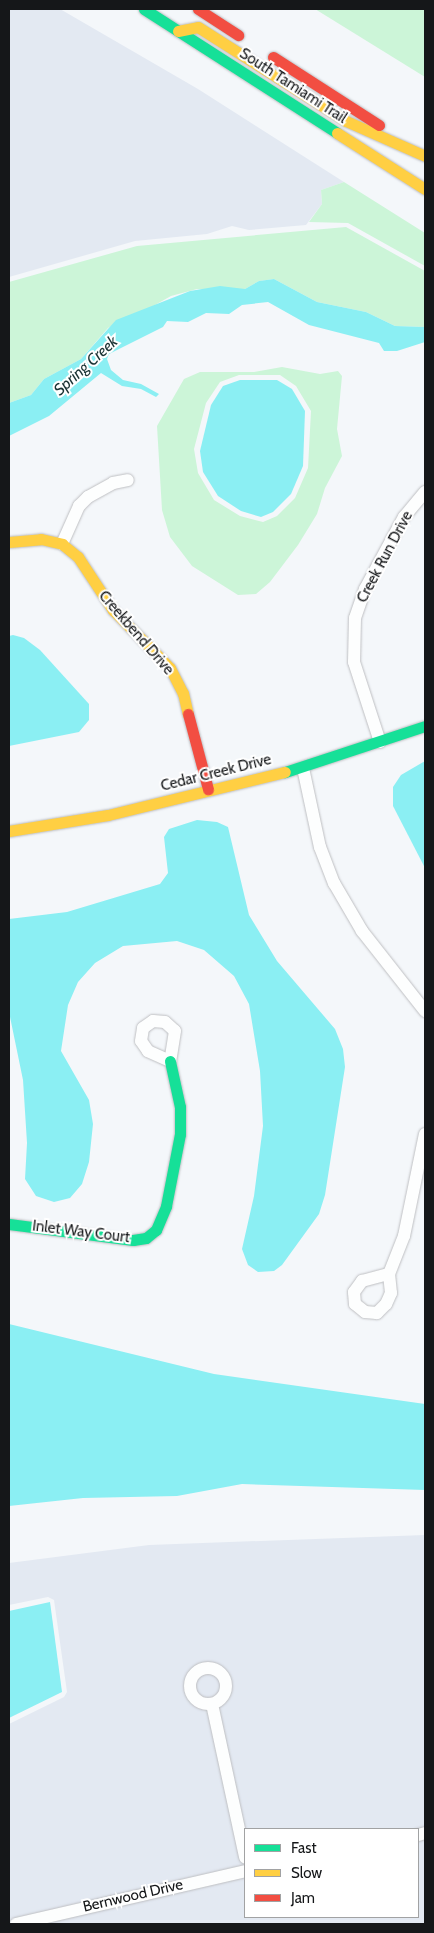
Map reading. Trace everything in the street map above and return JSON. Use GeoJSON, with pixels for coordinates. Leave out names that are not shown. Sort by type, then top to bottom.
{"type":"FeatureCollection","features":[{"type":"Feature","properties":{"kind":"street","name":"South Tamiami Trail"},"geometry":{"type":"LineString","coordinates":[[144,9],[425,189]]}},
{"type":"Feature","properties":{"kind":"street","name":"South Tamiami Trail"},"geometry":{"type":"LineString","coordinates":[[198,9],[246,40]]}},
{"type":"Feature","properties":{"kind":"street"},"geometry":{"type":"LineString","coordinates":[[178,30],[198,27],[346,121],[425,155]]}},
{"type":"Feature","properties":{"kind":"street","name":"South Tamiami Trail"},"geometry":{"type":"LineString","coordinates":[[263,50],[425,155]]}},
{"type":"Feature","properties":{"kind":"street"},"geometry":{"type":"LineString","coordinates":[[9,542],[41,539],[62,544],[79,506],[88,497],[113,483],[128,480]]}},
{"type":"Feature","properties":{"kind":"street","name":"Creek Run Drive"},"geometry":{"type":"LineString","coordinates":[[380,742],[354,662],[355,618],[365,589],[404,517],[425,492]]}},
{"type":"Feature","properties":{"kind":"street","name":"Creekbend Drive"},"geometry":{"type":"LineString","coordinates":[[62,544],[78,558],[113,610],[159,655],[178,680],[208,789]]}},
{"type":"Feature","properties":{"kind":"street","name":"Cedar Creek Drive"},"geometry":{"type":"LineString","coordinates":[[9,832],[76,822],[208,789],[303,768],[425,726]]}},
{"type":"Feature","properties":{"kind":"street"},"geometry":{"type":"LineString","coordinates":[[303,768],[320,847],[337,889],[362,931],[425,1011]]}},
{"type":"Feature","properties":{"kind":"street","name":"Inlet Way Court"},"geometry":{"type":"LineString","coordinates":[[9,1224],[133,1240],[146,1238],[156,1230],[166,1206],[180,1134],[180,1107],[170,1061]]}},
{"type":"Feature","properties":{"kind":"street"},"geometry":{"type":"LineString","coordinates":[[389,1274],[404,1236],[425,1134]]}},
{"type":"Feature","properties":{"kind":"street"},"geometry":{"type":"LineString","coordinates":[[212,1704],[244,1852]]}},
{"type":"Feature","properties":{"kind":"street","name":"Bernwood Drive"},"geometry":{"type":"LineString","coordinates":[[19,1924],[244,1871]]}},
{"type":"Feature","properties":{"kind":"shaded area"},"geometry":{"type":"Polygon","coordinates":[[[9,9],[60,9],[198,89],[344,182],[321,190],[322,204],[306,225],[249,230],[232,226],[207,234],[135,241],[9,277],[9,9]]]}},
{"type":"Feature","properties":{"kind":"shaded area"},"geometry":{"type":"Polygon","coordinates":[[[425,1535],[425,1924],[9,1924],[9,1724],[64,1697],[67,1692],[54,1600],[48,1597],[9,1605],[9,1563],[149,1545],[425,1535]]]}},
{"type":"Feature","properties":{"kind":"green space"},"geometry":{"type":"Polygon","coordinates":[[[315,9],[425,9],[425,77],[315,9]]]}},
{"type":"Feature","properties":{"kind":"green space"},"geometry":{"type":"Polygon","coordinates":[[[344,182],[425,233],[425,266],[348,223],[309,222],[322,204],[321,190],[344,182]]]}},
{"type":"Feature","properties":{"kind":"green space"},"geometry":{"type":"Polygon","coordinates":[[[346,227],[425,271],[425,327],[395,326],[366,312],[317,302],[274,279],[259,281],[245,289],[197,289],[171,296],[137,315],[126,317],[108,328],[81,359],[44,379],[31,395],[9,403],[9,282],[137,246],[346,227]]]}},
{"type":"Feature","properties":{"kind":"green space"},"geometry":{"type":"Polygon","coordinates":[[[282,367],[320,374],[338,371],[342,376],[337,429],[342,456],[325,488],[317,514],[298,545],[270,582],[256,594],[238,595],[192,566],[170,537],[162,510],[157,426],[184,379],[200,372],[254,372],[282,367]],[[239,375],[220,382],[206,403],[194,449],[198,473],[214,500],[240,516],[263,522],[277,516],[295,498],[308,468],[311,411],[296,386],[280,375],[239,375]]]}},
{"type":"Feature","properties":{"kind":"water","name":"Spring Creek"},"geometry":{"type":"Polygon","coordinates":[[[274,279],[317,302],[366,312],[395,326],[425,327],[425,342],[397,351],[384,351],[379,343],[309,325],[268,302],[242,305],[229,314],[206,313],[188,322],[167,321],[163,327],[109,354],[107,359],[111,370],[123,380],[141,384],[159,394],[156,397],[141,389],[122,386],[101,373],[49,416],[9,436],[9,403],[31,395],[44,379],[81,359],[116,320],[190,291],[220,286],[245,289],[259,281],[274,279]]]}},
{"type":"Feature","properties":{"kind":"water"},"geometry":{"type":"Polygon","coordinates":[[[240,380],[277,380],[292,389],[305,411],[303,466],[291,494],[273,512],[261,517],[241,511],[218,496],[203,472],[200,451],[211,405],[223,386],[240,380]]]}},
{"type":"Feature","properties":{"kind":"water"},"geometry":{"type":"Polygon","coordinates":[[[13,635],[24,638],[40,650],[89,704],[89,720],[79,732],[9,746],[9,636],[13,635]]]}},
{"type":"Feature","properties":{"kind":"water"},"geometry":{"type":"Polygon","coordinates":[[[425,761],[425,868],[393,806],[393,787],[401,775],[425,761]]]}},
{"type":"Feature","properties":{"kind":"water"},"geometry":{"type":"Polygon","coordinates":[[[197,820],[217,822],[228,827],[249,915],[277,961],[335,1029],[343,1049],[345,1067],[325,1195],[319,1214],[282,1265],[274,1271],[258,1272],[248,1265],[242,1249],[254,1196],[263,1126],[260,1071],[249,1004],[234,976],[204,950],[177,941],[123,946],[95,963],[78,982],[68,1005],[61,1051],[89,1100],[93,1124],[89,1162],[82,1184],[70,1198],[54,1202],[36,1196],[25,1179],[27,1143],[23,1080],[9,1012],[9,919],[67,912],[160,884],[168,873],[164,837],[169,829],[197,820]]]}},
{"type":"Feature","properties":{"kind":"water"},"geometry":{"type":"Polygon","coordinates":[[[9,1324],[214,1374],[425,1404],[425,1490],[242,1484],[177,1496],[83,1498],[9,1506],[9,1324]]]}},
{"type":"Feature","properties":{"kind":"water"},"geometry":{"type":"Polygon","coordinates":[[[50,1602],[62,1692],[9,1718],[9,1611],[50,1602]]]}},
{"type":"Feature","properties":{"kind":"traffic: fast"},"geometry":{"type":"LineString","coordinates":[[144,9],[337,133]]}},
{"type":"Feature","properties":{"kind":"traffic: fast"},"geometry":{"type":"LineString","coordinates":[[285,772],[425,726]]}},
{"type":"Feature","properties":{"kind":"traffic: fast"},"geometry":{"type":"LineString","coordinates":[[9,1224],[133,1240],[146,1238],[156,1230],[166,1206],[180,1134],[180,1107],[170,1061]]}},
{"type":"Feature","properties":{"kind":"traffic: slow"},"geometry":{"type":"LineString","coordinates":[[178,31],[198,27],[346,121],[425,156]]}},
{"type":"Feature","properties":{"kind":"traffic: slow"},"geometry":{"type":"LineString","coordinates":[[337,133],[425,189]]}},
{"type":"Feature","properties":{"kind":"traffic: slow"},"geometry":{"type":"LineString","coordinates":[[9,542],[41,539],[62,544],[78,557],[113,610],[170,668],[183,693],[188,714]]}},
{"type":"Feature","properties":{"kind":"traffic: slow"},"geometry":{"type":"LineString","coordinates":[[9,831],[108,815],[285,772]]}},
{"type":"Feature","properties":{"kind":"traffic: jam"},"geometry":{"type":"LineString","coordinates":[[198,9],[238,35]]}},
{"type":"Feature","properties":{"kind":"traffic: jam"},"geometry":{"type":"LineString","coordinates":[[273,57],[379,125]]}},
{"type":"Feature","properties":{"kind":"traffic: jam"},"geometry":{"type":"LineString","coordinates":[[188,714],[208,789]]}}]}
